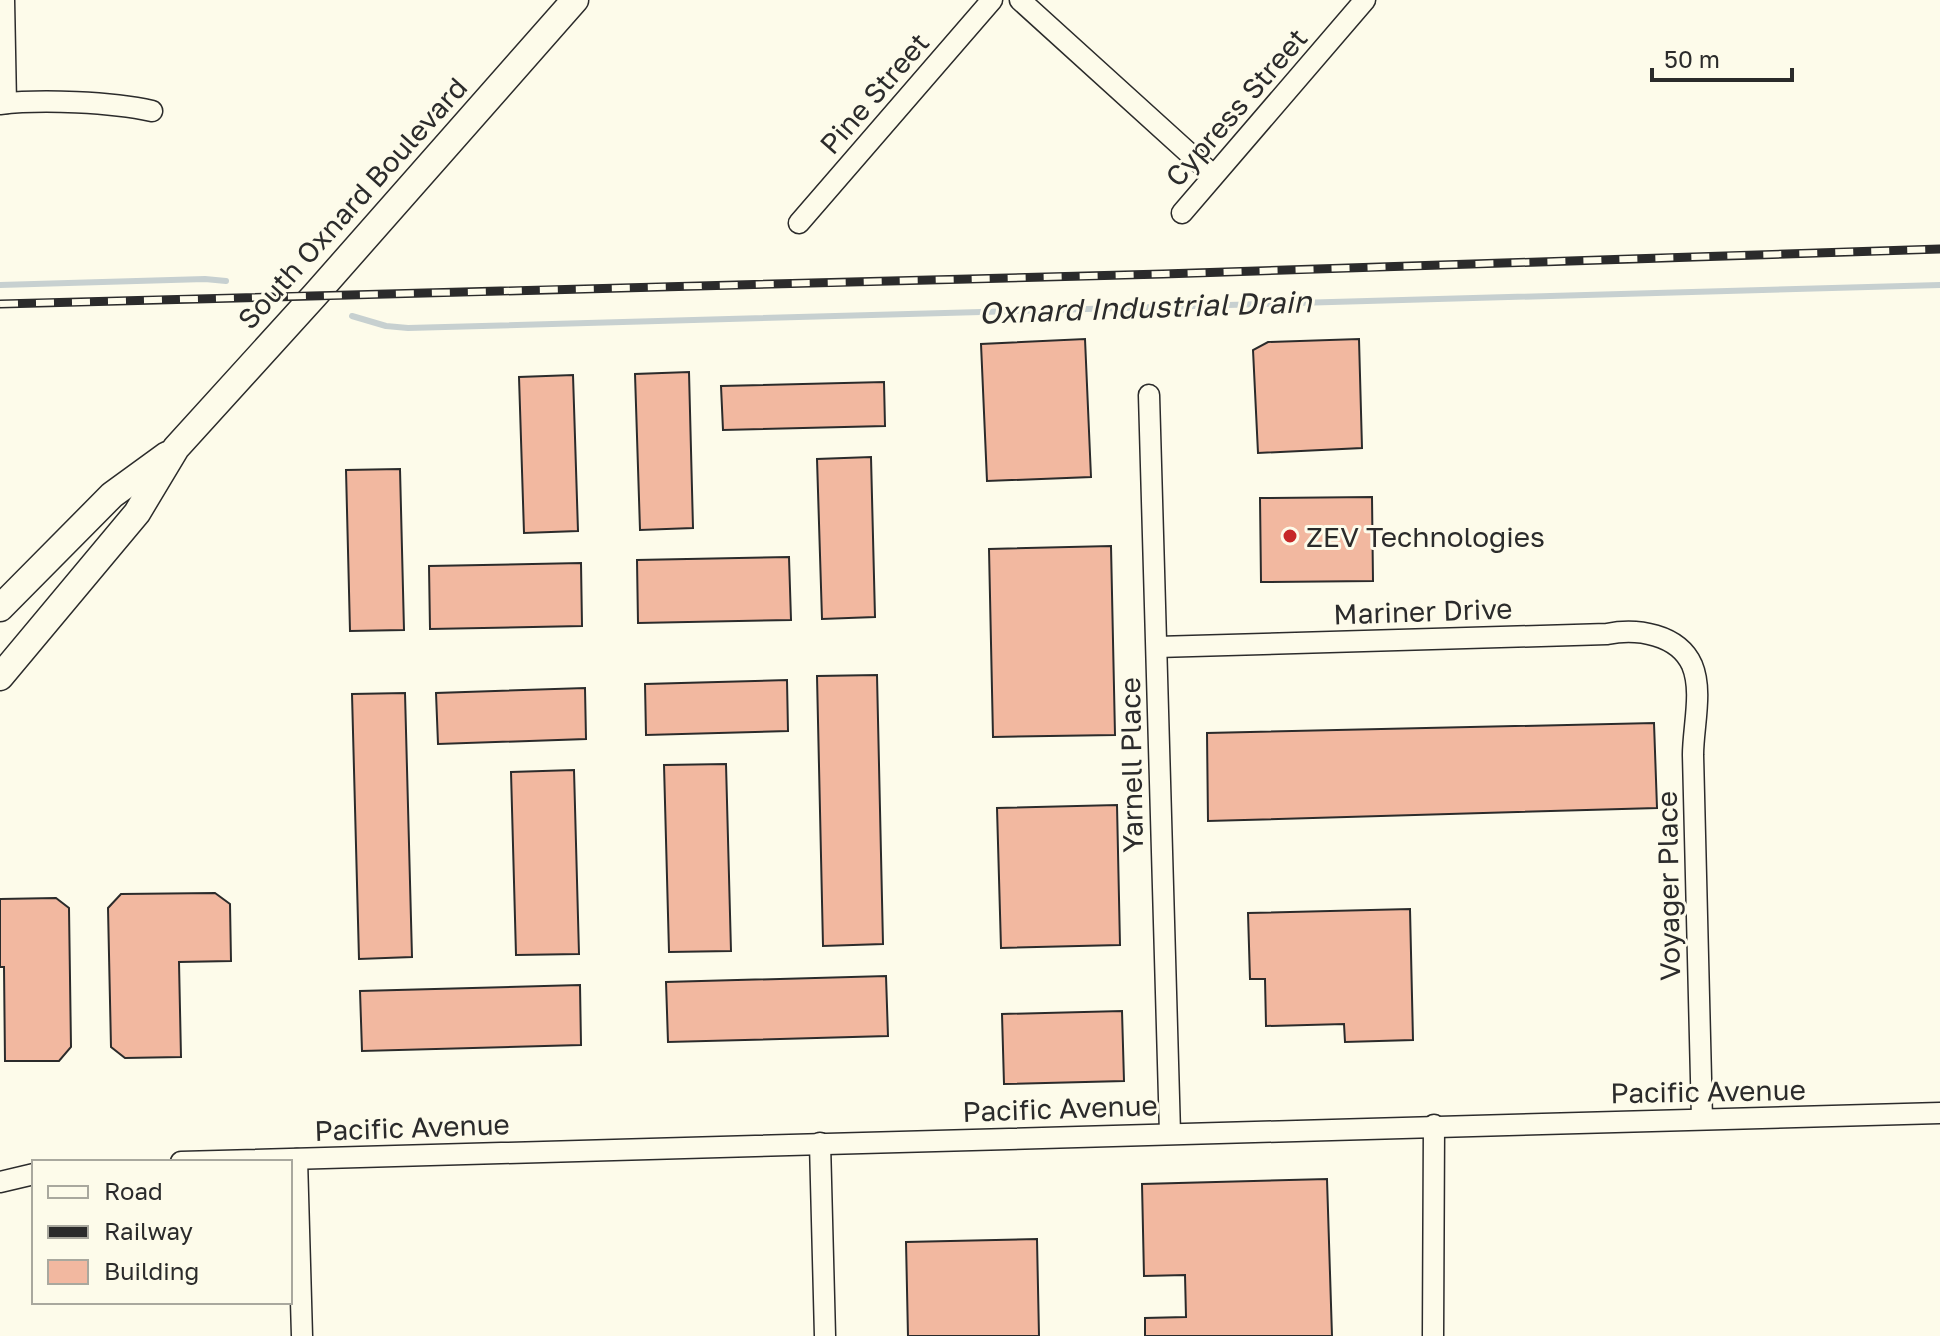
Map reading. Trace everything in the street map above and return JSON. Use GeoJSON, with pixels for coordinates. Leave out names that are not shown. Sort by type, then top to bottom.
{"type":"FeatureCollection","features":[{"type":"Feature","properties":{"kind":"main road","name":"South Oxnard Boulevard"},"geometry":{"type":"LineString","coordinates":[[0,677],[137,513],[176,448],[575,0]]}},
{"type":"Feature","properties":{"kind":"main road","name":"South Oxnard Boulevard"},"geometry":{"type":"LineString","coordinates":[[0,608],[112,495],[176,448]]}},
{"type":"Feature","properties":{"kind":"street"},"geometry":{"type":"LineString","coordinates":[[4,0],[3,104],[114,106],[152,111]]}},
{"type":"Feature","properties":{"kind":"street","name":"Pine Street"},"geometry":{"type":"LineString","coordinates":[[799,223],[992,0]]}},
{"type":"Feature","properties":{"kind":"street"},"geometry":{"type":"LineString","coordinates":[[1020,0],[1213,175]]}},
{"type":"Feature","properties":{"kind":"street","name":"Cypress Street"},"geometry":{"type":"LineString","coordinates":[[1182,213],[1365,0]]}},
{"type":"Feature","properties":{"kind":"street","name":"Yarnell Place"},"geometry":{"type":"LineString","coordinates":[[1149,395],[1170,1133]]}},
{"type":"Feature","properties":{"kind":"street","name":"Mariner Drive"},"geometry":{"type":"LineString","coordinates":[[1157,647],[1641,632],[1667,641],[1685,655]]}},
{"type":"Feature","properties":{"kind":"street","name":"Voyager Place"},"geometry":{"type":"LineString","coordinates":[[1685,655],[1692,665],[1697,685],[1693,751],[1702,1119]]}},
{"type":"Feature","properties":{"kind":"street","name":"Pacific Avenue"},"geometry":{"type":"LineString","coordinates":[[258,1160],[1940,1113]]}},
{"type":"Feature","properties":{"kind":"street"},"geometry":{"type":"LineString","coordinates":[[1433,1336],[1434,1125]]}},
{"type":"Feature","properties":{"kind":"street"},"geometry":{"type":"LineString","coordinates":[[820,1143],[825,1336]]}},
{"type":"Feature","properties":{"kind":"street"},"geometry":{"type":"LineString","coordinates":[[297,1159],[302,1336]]}},
{"type":"Feature","properties":{"kind":"street"},"geometry":{"type":"LineString","coordinates":[[0,1182],[32,1174]]}},
{"type":"Feature","properties":{"kind":"building"},"geometry":{"type":"Polygon","coordinates":[[[1085,339],[1091,477],[987,481],[981,344],[1085,339]]]}},
{"type":"Feature","properties":{"kind":"building"},"geometry":{"type":"Polygon","coordinates":[[[1359,339],[1362,448],[1258,453],[1253,350],[1268,342],[1359,339]]]}},
{"type":"Feature","properties":{"kind":"building"},"geometry":{"type":"Polygon","coordinates":[[[689,372],[693,528],[640,530],[635,374],[689,372]]]}},
{"type":"Feature","properties":{"kind":"building"},"geometry":{"type":"Polygon","coordinates":[[[573,375],[578,531],[524,533],[519,377],[573,375]]]}},
{"type":"Feature","properties":{"kind":"building"},"geometry":{"type":"Polygon","coordinates":[[[884,382],[885,426],[723,430],[721,386],[884,382]]]}},
{"type":"Feature","properties":{"kind":"building"},"geometry":{"type":"Polygon","coordinates":[[[871,457],[875,617],[822,619],[817,459],[871,457]]]}},
{"type":"Feature","properties":{"kind":"building"},"geometry":{"type":"Polygon","coordinates":[[[400,469],[404,630],[350,631],[346,470],[400,469]]]}},
{"type":"Feature","properties":{"kind":"building"},"geometry":{"type":"Polygon","coordinates":[[[1372,497],[1373,581],[1261,582],[1260,498],[1372,497]]]}},
{"type":"Feature","properties":{"kind":"building"},"geometry":{"type":"Polygon","coordinates":[[[1111,546],[1115,735],[993,737],[989,549],[1111,546]]]}},
{"type":"Feature","properties":{"kind":"building"},"geometry":{"type":"Polygon","coordinates":[[[789,557],[791,620],[638,623],[637,560],[789,557]]]}},
{"type":"Feature","properties":{"kind":"building"},"geometry":{"type":"Polygon","coordinates":[[[581,563],[582,626],[430,629],[429,566],[581,563]]]}},
{"type":"Feature","properties":{"kind":"building"},"geometry":{"type":"Polygon","coordinates":[[[877,675],[883,944],[823,946],[817,676],[877,675]]]}},
{"type":"Feature","properties":{"kind":"building"},"geometry":{"type":"Polygon","coordinates":[[[787,680],[788,731],[646,735],[645,684],[787,680]]]}},
{"type":"Feature","properties":{"kind":"building"},"geometry":{"type":"Polygon","coordinates":[[[585,688],[586,739],[438,744],[436,693],[585,688]]]}},
{"type":"Feature","properties":{"kind":"building"},"geometry":{"type":"Polygon","coordinates":[[[405,693],[412,957],[359,959],[352,694],[405,693]]]}},
{"type":"Feature","properties":{"kind":"building"},"geometry":{"type":"Polygon","coordinates":[[[1654,723],[1657,808],[1208,821],[1207,733],[1654,723]]]}},
{"type":"Feature","properties":{"kind":"building"},"geometry":{"type":"Polygon","coordinates":[[[726,764],[731,951],[669,952],[664,765],[726,764]]]}},
{"type":"Feature","properties":{"kind":"building"},"geometry":{"type":"Polygon","coordinates":[[[574,770],[579,954],[516,955],[511,772],[574,770]]]}},
{"type":"Feature","properties":{"kind":"building"},"geometry":{"type":"Polygon","coordinates":[[[1117,805],[1120,945],[1001,948],[997,808],[1117,805]]]}},
{"type":"Feature","properties":{"kind":"building"},"geometry":{"type":"Polygon","coordinates":[[[215,893],[230,904],[231,961],[179,962],[181,1057],[125,1058],[111,1047],[108,908],[121,894],[215,893]]]}},
{"type":"Feature","properties":{"kind":"building"},"geometry":{"type":"Polygon","coordinates":[[[56,898],[69,908],[71,1047],[59,1061],[5,1061],[0,899],[56,898]]]}},
{"type":"Feature","properties":{"kind":"building"},"geometry":{"type":"Polygon","coordinates":[[[1410,909],[1413,1040],[1345,1042],[1344,1024],[1266,1026],[1265,979],[1250,979],[1248,913],[1410,909]]]}},
{"type":"Feature","properties":{"kind":"building"},"geometry":{"type":"Polygon","coordinates":[[[886,976],[888,1036],[668,1042],[666,982],[886,976]]]}},
{"type":"Feature","properties":{"kind":"building"},"geometry":{"type":"Polygon","coordinates":[[[580,985],[581,1045],[362,1051],[360,991],[580,985]]]}},
{"type":"Feature","properties":{"kind":"building"},"geometry":{"type":"Polygon","coordinates":[[[1122,1011],[1124,1081],[1004,1084],[1002,1014],[1122,1011]]]}},
{"type":"Feature","properties":{"kind":"building"},"geometry":{"type":"Polygon","coordinates":[[[1327,1179],[1332,1336],[1145,1336],[1145,1318],[1186,1317],[1185,1275],[1144,1276],[1142,1184],[1327,1179]]]}},
{"type":"Feature","properties":{"kind":"building"},"geometry":{"type":"Polygon","coordinates":[[[1037,1239],[1039,1336],[908,1336],[906,1242],[1037,1239]]]}},
{"type":"Feature","properties":{"kind":"waterway","name":"Oxnard Industrial Drain"},"geometry":{"type":"LineString","coordinates":[[0,285],[226,281]]}},
{"type":"Feature","properties":{"kind":"waterway","name":"Oxnard Industrial Drain"},"geometry":{"type":"LineString","coordinates":[[352,316],[386,326],[408,328],[1940,285]]}},
{"type":"Feature","properties":{"kind":"railway"},"geometry":{"type":"LineString","coordinates":[[0,304],[1163,274],[1940,249]]}},
{"type":"Feature","properties":{"kind":"place","name":"ZEV Technologies"},"geometry":{"type":"Point","coordinates":[1290,536]}}]}
